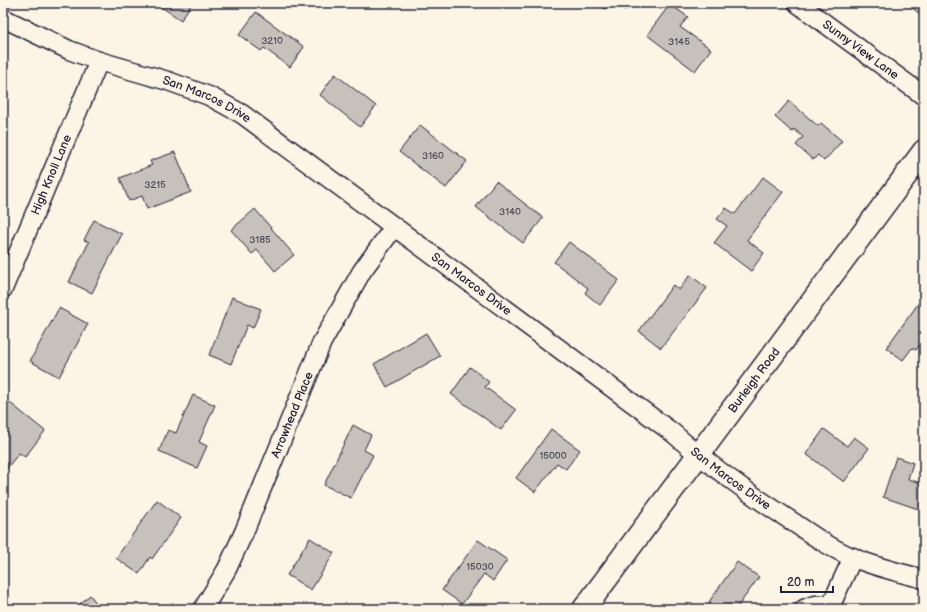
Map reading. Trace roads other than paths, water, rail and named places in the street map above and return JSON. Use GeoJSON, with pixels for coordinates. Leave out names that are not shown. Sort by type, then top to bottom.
{"type":"FeatureCollection","features":[{"type":"Feature","properties":{"kind":"street","name":"Sunny View Lane"},"geometry":{"type":"LineString","coordinates":[[797,3],[924,96]]}},
{"type":"Feature","properties":{"kind":"street","name":"San Marcos Drive"},"geometry":{"type":"LineString","coordinates":[[3,18],[69,50],[99,61],[168,80],[209,96],[242,114],[673,433],[698,455],[783,516],[816,538],[853,558],[885,569],[924,579]]}},
{"type":"Feature","properties":{"kind":"street","name":"High Knoll Lane"},"geometry":{"type":"LineString","coordinates":[[3,289],[99,61]]}},
{"type":"Feature","properties":{"kind":"street","name":"Burleigh Road"},"geometry":{"type":"LineString","coordinates":[[584,609],[924,151]]}},
{"type":"Feature","properties":{"kind":"street","name":"Arrowhead Place"},"geometry":{"type":"LineString","coordinates":[[203,609],[227,569],[244,532],[322,342],[362,271],[394,227]]}},
{"type":"Feature","properties":{"kind":"street"},"geometry":{"type":"LineString","coordinates":[[804,609],[816,605],[831,608],[853,558]]}}]}
